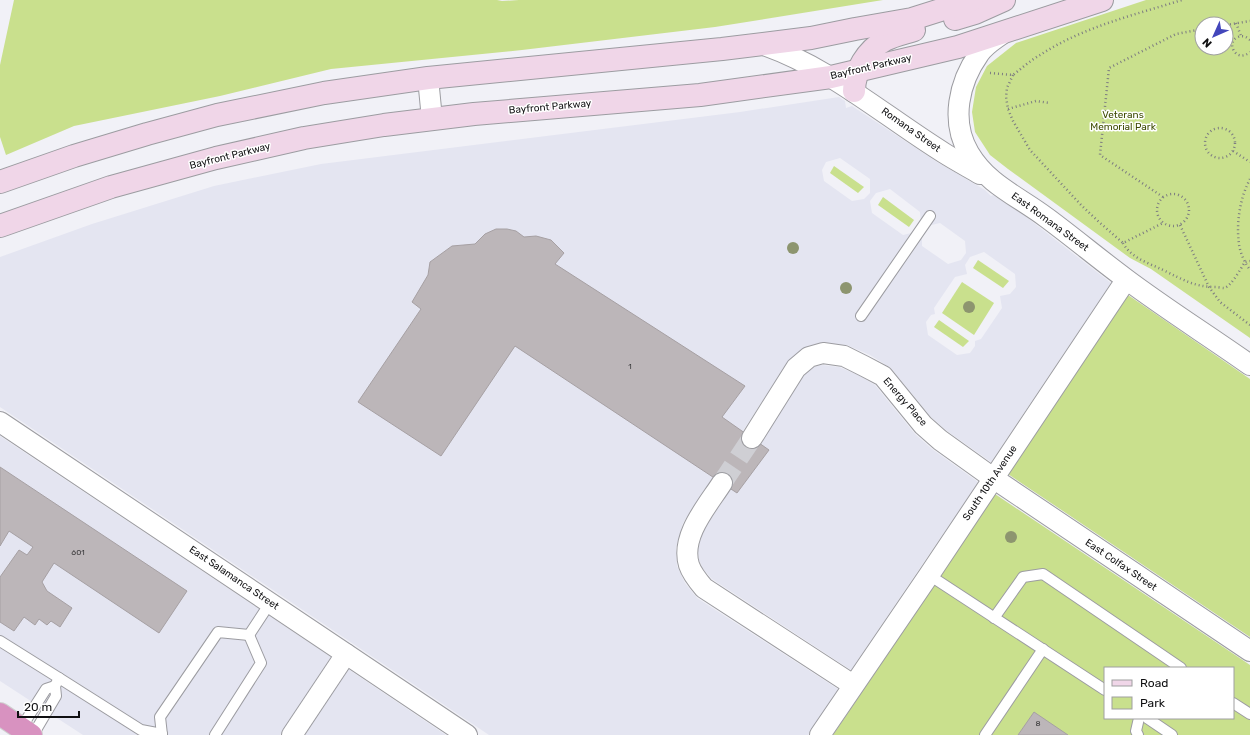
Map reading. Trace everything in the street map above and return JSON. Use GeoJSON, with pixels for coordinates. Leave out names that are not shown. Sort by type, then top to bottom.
{"type":"FeatureCollection","features":[{"type":"Feature","properties":{"kind":"highway"},"geometry":{"type":"LineString","coordinates":[[0,714],[27,733]]}},
{"type":"Feature","properties":{"kind":"main road"},"geometry":{"type":"LineString","coordinates":[[0,182],[85,152],[217,115],[324,93],[428,78],[692,52],[811,38],[912,19],[972,0]]}},
{"type":"Feature","properties":{"kind":"main road"},"geometry":{"type":"LineString","coordinates":[[856,81],[871,51],[886,40],[907,32],[975,14],[1004,0]]}},
{"type":"Feature","properties":{"kind":"main road","name":"Bayfront Parkway"},"geometry":{"type":"LineString","coordinates":[[0,226],[111,187],[216,158],[304,138],[384,125],[474,114],[700,95],[831,77],[856,81],[1102,0]]}},
{"type":"Feature","properties":{"kind":"street","name":"East Romana Street"},"geometry":{"type":"LineString","coordinates":[[1004,33],[988,44],[980,53],[968,72],[962,87],[958,110],[960,129],[968,151],[978,167],[992,181],[1046,217],[1126,280],[1250,365]]}},
{"type":"Feature","properties":{"kind":"street"},"geometry":{"type":"LineString","coordinates":[[761,44],[779,51],[831,77]]}},
{"type":"Feature","properties":{"kind":"street"},"geometry":{"type":"LineString","coordinates":[[428,78],[432,119]]}},
{"type":"Feature","properties":{"kind":"street","name":"Romana Street"},"geometry":{"type":"LineString","coordinates":[[856,81],[944,153],[992,181]]}},
{"type":"Feature","properties":{"kind":"street","name":"South 10th Avenue"},"geometry":{"type":"LineString","coordinates":[[820,735],[930,575],[993,478],[1126,280]]}},
{"type":"Feature","properties":{"kind":"street","name":"Energy Place"},"geometry":{"type":"LineString","coordinates":[[752,438],[796,368],[809,357],[824,353],[844,356],[882,376],[923,425],[940,440],[993,478]]}},
{"type":"Feature","properties":{"kind":"street","name":"East Salamanca Street"},"geometry":{"type":"LineString","coordinates":[[0,422],[467,735]]}},
{"type":"Feature","properties":{"kind":"street","name":"East Colfax Street"},"geometry":{"type":"LineString","coordinates":[[993,478],[1250,651]]}},
{"type":"Feature","properties":{"kind":"street"},"geometry":{"type":"LineString","coordinates":[[722,483],[692,528],[687,549],[688,564],[694,576],[704,588],[853,685]]}},
{"type":"Feature","properties":{"kind":"street"},"geometry":{"type":"LineString","coordinates":[[292,735],[346,654]]}},
{"type":"Feature","properties":{"kind":"lane"},"geometry":{"type":"LineString","coordinates":[[861,316],[930,216]]}},
{"type":"Feature","properties":{"kind":"lane"},"geometry":{"type":"LineString","coordinates":[[994,618],[1023,577],[1043,574],[1181,667]]}},
{"type":"Feature","properties":{"kind":"lane"},"geometry":{"type":"LineString","coordinates":[[930,575],[1104,689]]}},
{"type":"Feature","properties":{"kind":"lane"},"geometry":{"type":"LineString","coordinates":[[249,635],[270,603]]}},
{"type":"Feature","properties":{"kind":"lane"},"geometry":{"type":"LineString","coordinates":[[0,641],[57,682],[141,730],[162,735],[160,717],[218,632],[249,635]]}},
{"type":"Feature","properties":{"kind":"lane"},"geometry":{"type":"LineString","coordinates":[[215,735],[261,663],[249,635]]}},
{"type":"Feature","properties":{"kind":"lane"},"geometry":{"type":"LineString","coordinates":[[985,735],[1043,649]]}},
{"type":"Feature","properties":{"kind":"lane"},"geometry":{"type":"LineString","coordinates":[[27,733],[46,689],[57,682]]}},
{"type":"Feature","properties":{"kind":"lane"},"geometry":{"type":"LineString","coordinates":[[27,733],[56,696],[57,682]]}},
{"type":"Feature","properties":{"kind":"lane"},"geometry":{"type":"LineString","coordinates":[[1234,704],[1250,714]]}},
{"type":"Feature","properties":{"kind":"lane"},"geometry":{"type":"LineString","coordinates":[[1138,735],[1136,731],[1139,719]]}},
{"type":"Feature","properties":{"kind":"lane"},"geometry":{"type":"LineString","coordinates":[[1148,719],[1172,735]]}},
{"type":"Feature","properties":{"kind":"path"},"geometry":{"type":"LineString","coordinates":[[1182,0],[1080,34],[1040,54],[1013,75],[1007,88],[1006,97],[1008,109],[1013,121],[1030,150],[1082,206],[1123,243],[1134,256],[1186,282],[1199,286],[1225,288],[1231,284],[1245,262],[1250,261]]}},
{"type":"Feature","properties":{"kind":"path"},"geometry":{"type":"LineString","coordinates":[[1241,36],[1236,23],[1250,21]]}},
{"type":"Feature","properties":{"kind":"path"},"geometry":{"type":"LineString","coordinates":[[1163,197],[1100,155],[1108,68],[1176,34],[1194,31]]}},
{"type":"Feature","properties":{"kind":"path"},"geometry":{"type":"LineString","coordinates":[[1250,40],[1247,37],[1241,36],[1235,39],[1232,45],[1234,51],[1238,55],[1242,56],[1250,52]]}},
{"type":"Feature","properties":{"kind":"path"},"geometry":{"type":"LineString","coordinates":[[986,74],[999,73],[1013,75]]}},
{"type":"Feature","properties":{"kind":"path"},"geometry":{"type":"LineString","coordinates":[[1008,109],[1036,101],[1050,103]]}},
{"type":"Feature","properties":{"kind":"path"},"geometry":{"type":"LineString","coordinates":[[1219,128],[1228,130],[1234,137],[1235,146],[1233,151],[1225,157],[1210,154],[1206,145],[1208,136],[1211,132],[1219,128]]}},
{"type":"Feature","properties":{"kind":"path"},"geometry":{"type":"LineString","coordinates":[[1233,151],[1250,162]]}},
{"type":"Feature","properties":{"kind":"path"},"geometry":{"type":"LineString","coordinates":[[1250,179],[1246,186],[1239,212],[1239,245],[1245,262],[1250,270]]}},
{"type":"Feature","properties":{"kind":"path"},"geometry":{"type":"LineString","coordinates":[[1170,194],[1178,194],[1185,198],[1189,205],[1190,214],[1184,223],[1170,227],[1163,224],[1158,218],[1157,208],[1163,197],[1170,194]]}},
{"type":"Feature","properties":{"kind":"path"},"geometry":{"type":"LineString","coordinates":[[1123,243],[1163,224]]}},
{"type":"Feature","properties":{"kind":"path"},"geometry":{"type":"LineString","coordinates":[[1180,225],[1209,287],[1220,302],[1250,325]]}},
{"type":"Feature","properties":{"kind":"shaded area"},"geometry":{"type":"Polygon","coordinates":[[[839,97],[845,101],[846,108],[852,106],[937,162],[985,190],[991,196],[993,195],[1025,216],[1111,283],[991,462],[947,431],[931,417],[891,368],[870,355],[847,345],[822,343],[808,346],[787,363],[683,523],[676,548],[677,566],[685,583],[697,598],[838,689],[808,735],[489,735],[0,407],[0,257],[92,224],[214,186],[321,164],[740,112],[839,97]],[[840,158],[826,162],[822,170],[824,181],[852,201],[864,199],[870,193],[870,179],[840,158]],[[890,189],[876,193],[870,201],[872,213],[903,235],[916,232],[921,225],[920,212],[890,189]],[[940,223],[927,226],[922,232],[922,246],[948,264],[961,260],[966,253],[965,241],[940,223]],[[984,252],[970,257],[965,265],[967,274],[955,277],[934,308],[935,314],[931,315],[926,322],[928,335],[957,355],[970,353],[975,346],[975,341],[981,339],[1002,308],[1000,296],[1010,294],[1016,287],[1015,274],[984,252]]]}},
{"type":"Feature","properties":{"kind":"shaded area"},"geometry":{"type":"Polygon","coordinates":[[[822,365],[839,367],[858,375],[875,385],[915,434],[932,449],[978,482],[851,670],[712,579],[703,569],[699,560],[698,549],[703,531],[804,375],[813,367],[822,365]]]}},
{"type":"Feature","properties":{"kind":"shaded area"},"geometry":{"type":"Polygon","coordinates":[[[0,436],[331,657],[280,735],[83,735],[0,681],[0,436]]]}},
{"type":"Feature","properties":{"kind":"shaded area"},"geometry":{"type":"Polygon","coordinates":[[[348,669],[446,735],[305,735],[348,669]]]}},
{"type":"Feature","properties":{"kind":"green space"},"geometry":{"type":"Polygon","coordinates":[[[14,0],[883,0],[715,27],[522,50],[331,69],[220,96],[74,126],[6,155],[0,137],[0,65],[14,0]]]}},
{"type":"Feature","properties":{"kind":"green space","name":"Veterans Memorial Park"},"geometry":{"type":"Polygon","coordinates":[[[1146,0],[1250,0],[1250,338],[1151,269],[1130,258],[990,155],[975,132],[972,112],[976,87],[987,66],[1016,43],[1146,0]]]}},
{"type":"Feature","properties":{"kind":"green space"},"geometry":{"type":"Polygon","coordinates":[[[834,166],[864,187],[858,193],[830,173],[834,166]]]}},
{"type":"Feature","properties":{"kind":"green space"},"geometry":{"type":"Polygon","coordinates":[[[883,197],[914,220],[909,227],[878,205],[883,197]]]}},
{"type":"Feature","properties":{"kind":"green space"},"geometry":{"type":"Polygon","coordinates":[[[978,260],[1009,281],[1003,288],[973,268],[978,260]]]}},
{"type":"Feature","properties":{"kind":"green space"},"geometry":{"type":"Polygon","coordinates":[[[962,282],[994,303],[974,335],[942,313],[962,282]]]}},
{"type":"Feature","properties":{"kind":"green space"},"geometry":{"type":"Polygon","coordinates":[[[1128,295],[1250,379],[1250,637],[1008,474],[1128,295]]]}},
{"type":"Feature","properties":{"kind":"green space"},"geometry":{"type":"Polygon","coordinates":[[[939,320],[969,341],[963,347],[934,327],[939,320]]]}},
{"type":"Feature","properties":{"kind":"green space"},"geometry":{"type":"Polygon","coordinates":[[[995,494],[1250,665],[1250,735],[833,735],[995,494]]]}},
{"type":"Feature","properties":{"kind":"building"},"geometry":{"type":"Polygon","coordinates":[[[496,229],[516,231],[524,237],[536,236],[551,240],[564,253],[555,264],[745,386],[722,417],[769,450],[737,493],[515,346],[441,456],[358,402],[421,309],[412,302],[428,275],[430,262],[452,246],[475,244],[485,234],[496,229]]]}},
{"type":"Feature","properties":{"kind":"building"},"geometry":{"type":"Polygon","coordinates":[[[0,467],[187,591],[159,633],[54,563],[42,582],[47,591],[72,608],[60,627],[51,621],[47,625],[39,619],[35,625],[24,617],[14,631],[0,622],[0,577],[19,550],[27,555],[33,547],[9,531],[0,546],[0,467]]]}},
{"type":"Feature","properties":{"kind":"building"},"geometry":{"type":"Polygon","coordinates":[[[1034,712],[1068,735],[1018,735],[1034,712]]]}},
{"type":"Feature","properties":{"kind":"tunnel"},"geometry":{"type":"LineString","coordinates":[[722,483],[752,438]]}}]}
